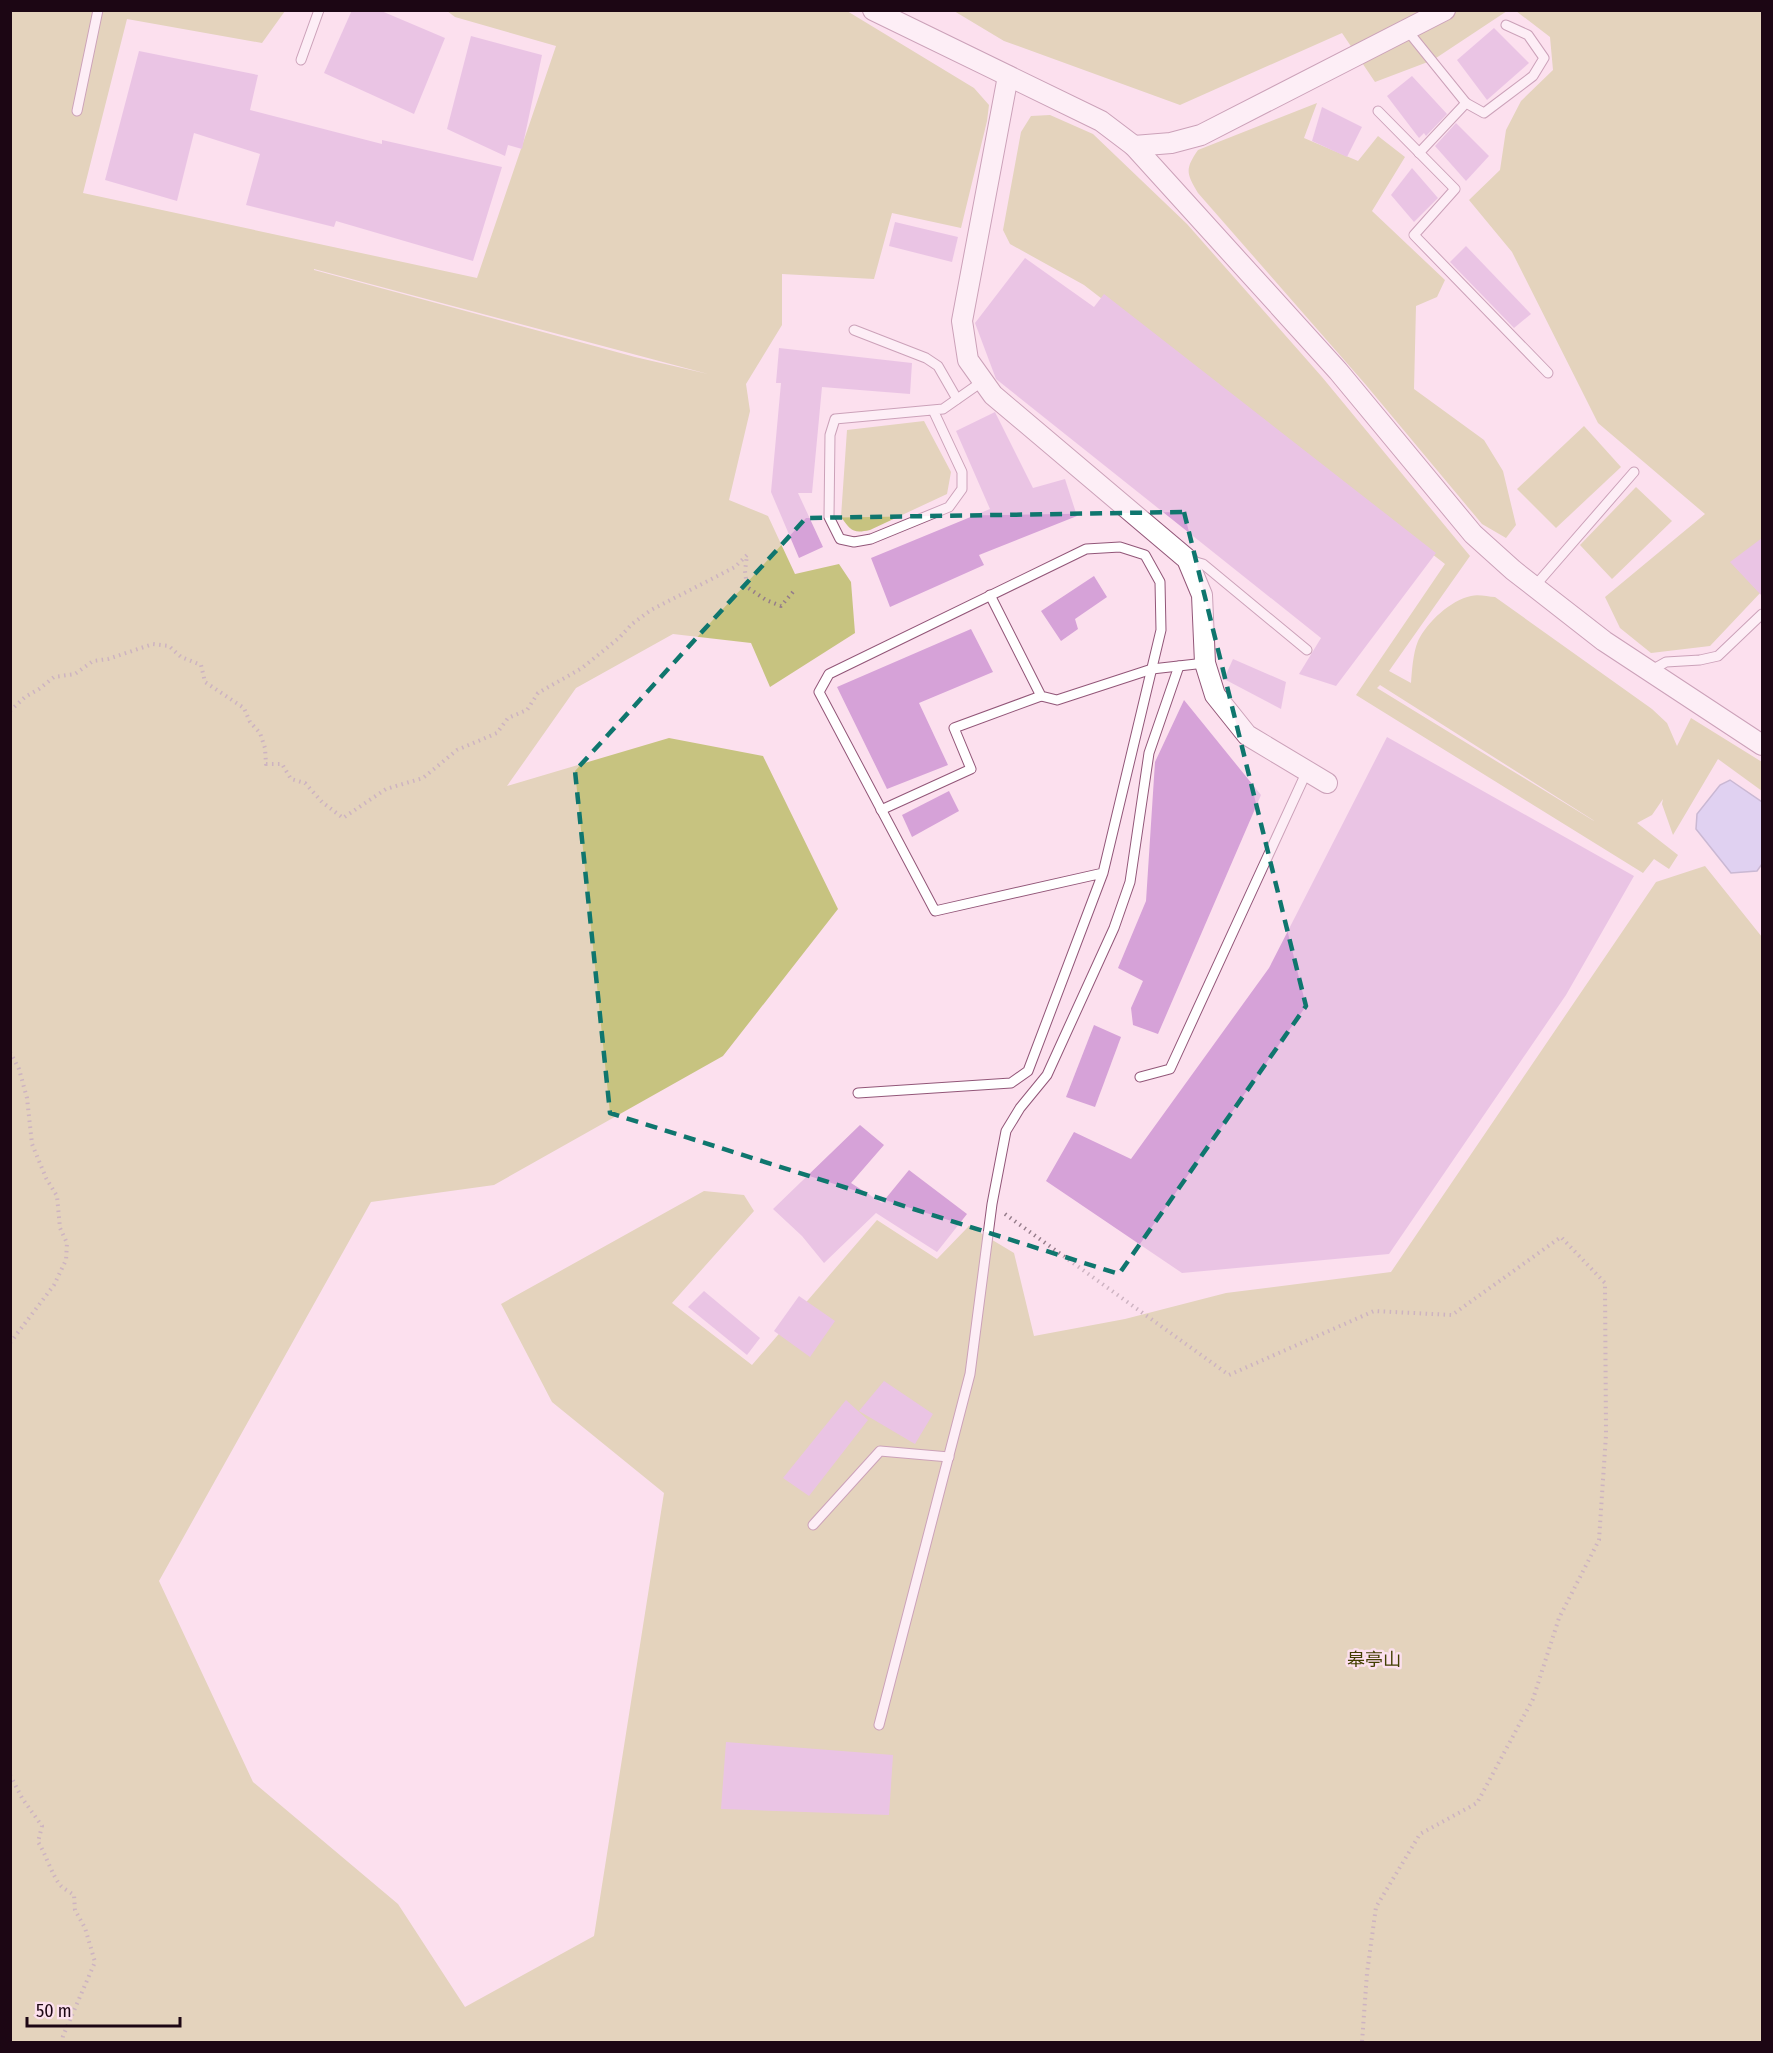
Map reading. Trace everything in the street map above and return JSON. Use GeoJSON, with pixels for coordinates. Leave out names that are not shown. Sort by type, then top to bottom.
{"type":"FeatureCollection","features":[{"type":"Feature","properties":{"kind":"street"},"geometry":{"type":"LineString","coordinates":[[873,10],[1101,121],[1134,146],[1338,371],[1473,534],[1604,641],[1762,745]]}},
{"type":"Feature","properties":{"kind":"street"},"geometry":{"type":"LineString","coordinates":[[1134,146],[1171,143],[1202,135],[1445,10]]}},
{"type":"Feature","properties":{"kind":"street"},"geometry":{"type":"LineString","coordinates":[[1008,76],[962,321],[968,360],[993,395],[1187,559],[1202,595],[1204,663],[1215,695],[1247,735],[1327,783]]}},
{"type":"Feature","properties":{"kind":"lane"},"geometry":{"type":"LineString","coordinates":[[77,111],[98,10]]}},
{"type":"Feature","properties":{"kind":"lane"},"geometry":{"type":"LineString","coordinates":[[301,60],[319,10]]}},
{"type":"Feature","properties":{"kind":"lane"},"geometry":{"type":"LineString","coordinates":[[1407,30],[1466,103],[1484,113],[1533,76],[1544,58],[1528,35],[1506,25]]}},
{"type":"Feature","properties":{"kind":"lane"},"geometry":{"type":"LineString","coordinates":[[1419,153],[1466,103]]}},
{"type":"Feature","properties":{"kind":"lane"},"geometry":{"type":"LineString","coordinates":[[1378,111],[1455,189],[1414,236],[1548,372]]}},
{"type":"Feature","properties":{"kind":"lane"},"geometry":{"type":"LineString","coordinates":[[854,330],[926,358],[938,366],[957,399]]}},
{"type":"Feature","properties":{"kind":"lane"},"geometry":{"type":"LineString","coordinates":[[933,410],[962,472],[962,489],[949,507],[871,539],[854,542],[840,538],[829,517],[830,435],[835,419],[942,409],[983,381]]}},
{"type":"Feature","properties":{"kind":"lane"},"geometry":{"type":"LineString","coordinates":[[1534,586],[1634,472]]}},
{"type":"Feature","properties":{"kind":"lane"},"geometry":{"type":"LineString","coordinates":[[858,1093],[1011,1083],[1028,1071],[1103,873],[1161,630],[1160,582],[1145,555],[1120,548],[1086,549],[829,674],[819,692],[935,911],[1103,873]]}},
{"type":"Feature","properties":{"kind":"lane"},"geometry":{"type":"LineString","coordinates":[[1187,559],[1203,564],[1306,650]]}},
{"type":"Feature","properties":{"kind":"lane"},"geometry":{"type":"LineString","coordinates":[[990,595],[1041,696]]}},
{"type":"Feature","properties":{"kind":"lane"},"geometry":{"type":"LineString","coordinates":[[1650,671],[1666,662],[1700,660],[1718,656],[1762,614]]}},
{"type":"Feature","properties":{"kind":"lane"},"geometry":{"type":"LineString","coordinates":[[881,810],[971,769],[954,728],[1041,696],[1058,700],[1152,669],[1204,663]]}},
{"type":"Feature","properties":{"kind":"lane"},"geometry":{"type":"LineString","coordinates":[[879,1725],[970,1374],[992,1204],[1006,1131],[1020,1108],[1047,1075],[1114,928],[1130,882],[1149,753],[1179,666]]}},
{"type":"Feature","properties":{"kind":"lane"},"geometry":{"type":"LineString","coordinates":[[1140,1077],[1170,1069],[1307,771]]}},
{"type":"Feature","properties":{"kind":"lane"},"geometry":{"type":"LineString","coordinates":[[813,1525],[880,1451],[948,1457]]}},
{"type":"Feature","properties":{"kind":"path"},"geometry":{"type":"LineString","coordinates":[[10,711],[54,676],[75,674],[93,661],[108,659],[153,644],[169,646],[181,657],[201,665],[205,682],[244,708],[250,722],[260,733],[265,748],[266,764],[282,764],[291,778],[305,783],[322,802],[343,818],[386,789],[423,778],[457,750],[497,733],[508,718],[527,710],[538,693],[582,668],[651,610],[735,567],[747,555],[745,571],[747,587],[766,600],[781,606],[793,592]]}},
{"type":"Feature","properties":{"kind":"path"},"geometry":{"type":"LineString","coordinates":[[10,1052],[19,1069],[27,1098],[32,1144],[46,1178],[57,1196],[60,1228],[67,1243],[66,1260],[54,1285],[10,1343]]}},
{"type":"Feature","properties":{"kind":"path"},"geometry":{"type":"LineString","coordinates":[[992,1204],[1229,1375],[1374,1311],[1452,1315],[1561,1238],[1605,1282],[1606,1435],[1599,1540],[1558,1618],[1533,1699],[1477,1803],[1420,1834],[1376,1906],[1367,1973],[1362,2043]]}},
{"type":"Feature","properties":{"kind":"path"},"geometry":{"type":"LineString","coordinates":[[10,1775],[22,1798],[42,1826],[38,1842],[53,1872],[61,1886],[74,1895],[75,1910],[85,1928],[95,1962],[62,2043]]}},
{"type":"Feature","properties":{"kind":"highlighted area"},"geometry":{"type":"Polygon","coordinates":[[[1184,512],[1306,1006],[1119,1274],[610,1113],[575,771],[806,518],[1184,512]]]}},
{"type":"Feature","properties":{"kind":"green space","name":"皋亭山"},"geometry":{"type":"Polygon","coordinates":[[[11,11],[285,11],[262,43],[127,19],[83,193],[477,278],[556,46],[455,17],[447,11],[847,11],[974,88],[989,105],[961,228],[892,213],[874,279],[782,274],[782,325],[746,384],[750,411],[729,500],[768,516],[795,574],[839,564],[851,582],[855,633],[770,687],[751,643],[673,634],[576,688],[507,786],[669,738],[763,756],[838,909],[723,1056],[494,1185],[371,1202],[159,1581],[253,1782],[398,1904],[465,2007],[594,1936],[664,1493],[552,1402],[501,1304],[704,1191],[744,1195],[754,1211],[672,1303],[752,1365],[877,1220],[937,1259],[969,1226],[1014,1253],[1034,1336],[1125,1319],[1226,1293],[1391,1272],[1656,882],[1705,866],[1762,937],[1762,2042],[11,2042],[11,11]],[[314,269],[635,357],[708,374],[314,269]]]}},
{"type":"Feature","properties":{"kind":"green space"},"geometry":{"type":"Polygon","coordinates":[[[954,11],[1507,11],[1433,60],[1375,82],[1342,33],[1180,105],[1004,41],[954,11]]]}},
{"type":"Feature","properties":{"kind":"green space"},"geometry":{"type":"Polygon","coordinates":[[[1516,11],[1762,11],[1762,591],[1710,646],[1651,653],[1620,628],[1605,597],[1705,514],[1598,423],[1512,252],[1469,200],[1500,170],[1506,130],[1521,101],[1553,70],[1550,37],[1516,11]]]}},
{"type":"Feature","properties":{"kind":"green space"},"geometry":{"type":"Polygon","coordinates":[[[1317,103],[1304,138],[1358,161],[1378,136],[1405,157],[1372,211],[1445,280],[1437,297],[1416,306],[1414,389],[1484,440],[1503,471],[1516,525],[1506,538],[1482,524],[1366,385],[1198,193],[1191,181],[1189,167],[1198,150],[1317,103]]]}},
{"type":"Feature","properties":{"kind":"green space"},"geometry":{"type":"Polygon","coordinates":[[[1050,115],[1093,134],[1187,224],[1322,377],[1470,556],[1389,671],[1411,683],[1416,646],[1433,619],[1463,598],[1477,595],[1495,597],[1652,709],[1667,723],[1677,746],[1691,718],[1762,762],[1762,791],[1718,759],[1673,835],[1662,804],[1663,799],[1652,815],[1637,823],[1678,855],[1669,869],[1654,859],[1643,873],[1356,695],[1445,564],[1084,285],[1010,244],[1003,230],[1021,132],[1031,116],[1050,115]],[[1380,685],[1377,688],[1594,821],[1380,685]]]}},
{"type":"Feature","properties":{"kind":"green space"},"geometry":{"type":"Polygon","coordinates":[[[924,421],[951,472],[947,494],[870,530],[852,530],[841,517],[847,430],[924,421]]]}},
{"type":"Feature","properties":{"kind":"green space"},"geometry":{"type":"Polygon","coordinates":[[[1584,426],[1621,467],[1556,528],[1517,489],[1584,426]]]}},
{"type":"Feature","properties":{"kind":"green space"},"geometry":{"type":"Polygon","coordinates":[[[1636,487],[1672,521],[1612,579],[1580,545],[1636,487]]]}},
{"type":"Feature","properties":{"kind":"water"},"geometry":{"type":"Polygon","coordinates":[[[1730,780],[1762,802],[1762,864],[1757,871],[1731,873],[1696,829],[1697,814],[1720,785],[1730,780]]]}},
{"type":"Feature","properties":{"kind":"building"},"geometry":{"type":"Polygon","coordinates":[[[352,10],[379,10],[445,38],[414,114],[324,73],[352,10]]]}},
{"type":"Feature","properties":{"kind":"building"},"geometry":{"type":"Polygon","coordinates":[[[1494,28],[1529,63],[1487,100],[1457,60],[1494,28]]]}},
{"type":"Feature","properties":{"kind":"building"},"geometry":{"type":"Polygon","coordinates":[[[471,36],[542,55],[522,149],[508,145],[505,156],[447,129],[471,36]]]}},
{"type":"Feature","properties":{"kind":"building"},"geometry":{"type":"Polygon","coordinates":[[[139,51],[258,75],[250,110],[382,144],[382,140],[502,167],[473,261],[336,221],[334,227],[246,205],[260,154],[194,133],[177,201],[105,180],[139,51]]]}},
{"type":"Feature","properties":{"kind":"building"},"geometry":{"type":"Polygon","coordinates":[[[1412,76],[1447,114],[1426,136],[1424,133],[1419,138],[1387,96],[1412,76]]]}},
{"type":"Feature","properties":{"kind":"building"},"geometry":{"type":"Polygon","coordinates":[[[1322,107],[1362,127],[1347,157],[1312,141],[1322,107]]]}},
{"type":"Feature","properties":{"kind":"building"},"geometry":{"type":"Polygon","coordinates":[[[1456,123],[1489,156],[1466,181],[1435,146],[1456,123]]]}},
{"type":"Feature","properties":{"kind":"building"},"geometry":{"type":"Polygon","coordinates":[[[1412,168],[1438,198],[1414,222],[1391,195],[1412,168]]]}},
{"type":"Feature","properties":{"kind":"building"},"geometry":{"type":"Polygon","coordinates":[[[895,222],[958,237],[952,262],[889,246],[895,222]]]}},
{"type":"Feature","properties":{"kind":"building"},"geometry":{"type":"Polygon","coordinates":[[[1466,246],[1531,314],[1514,328],[1450,262],[1466,246]]]}},
{"type":"Feature","properties":{"kind":"building"},"geometry":{"type":"Polygon","coordinates":[[[1025,258],[1094,307],[1104,294],[1436,553],[1336,686],[1299,674],[1321,638],[996,379],[975,323],[1025,258]]]}},
{"type":"Feature","properties":{"kind":"building"},"geometry":{"type":"Polygon","coordinates":[[[779,348],[912,363],[910,394],[822,387],[812,493],[798,493],[823,547],[799,558],[771,492],[781,383],[776,383],[779,348]]]}},
{"type":"Feature","properties":{"kind":"building"},"geometry":{"type":"Polygon","coordinates":[[[995,412],[1033,488],[1065,479],[1077,516],[979,555],[984,565],[890,607],[871,558],[990,509],[956,431],[995,412]]]}},
{"type":"Feature","properties":{"kind":"building"},"geometry":{"type":"Polygon","coordinates":[[[1762,538],[1762,596],[1730,562],[1762,538]]]}},
{"type":"Feature","properties":{"kind":"building"},"geometry":{"type":"Polygon","coordinates":[[[1094,576],[1107,597],[1075,619],[1078,629],[1061,641],[1041,611],[1094,576]]]}},
{"type":"Feature","properties":{"kind":"building"},"geometry":{"type":"Polygon","coordinates":[[[971,629],[993,672],[919,703],[948,765],[887,789],[837,687],[971,629]]]}},
{"type":"Feature","properties":{"kind":"building"},"geometry":{"type":"Polygon","coordinates":[[[1233,659],[1286,682],[1281,709],[1224,679],[1233,659]]]}},
{"type":"Feature","properties":{"kind":"building"},"geometry":{"type":"Polygon","coordinates":[[[1184,700],[1261,795],[1158,1034],[1133,1025],[1131,1008],[1143,981],[1118,968],[1146,901],[1155,762],[1184,700]]]}},
{"type":"Feature","properties":{"kind":"building"},"geometry":{"type":"Polygon","coordinates":[[[1387,737],[1634,876],[1566,995],[1389,1254],[1182,1273],[1046,1181],[1074,1132],[1131,1159],[1269,968],[1387,737]]]}},
{"type":"Feature","properties":{"kind":"building"},"geometry":{"type":"Polygon","coordinates":[[[949,791],[959,811],[912,837],[902,815],[949,791]]]}},
{"type":"Feature","properties":{"kind":"building"},"geometry":{"type":"Polygon","coordinates":[[[1094,1025],[1121,1037],[1095,1107],[1066,1097],[1094,1025]]]}},
{"type":"Feature","properties":{"kind":"building"},"geometry":{"type":"Polygon","coordinates":[[[860,1125],[884,1145],[851,1183],[882,1203],[909,1170],[967,1214],[937,1252],[876,1213],[824,1263],[802,1236],[773,1209],[860,1125]]]}},
{"type":"Feature","properties":{"kind":"building"},"geometry":{"type":"Polygon","coordinates":[[[704,1291],[760,1338],[747,1355],[688,1307],[704,1291]]]}},
{"type":"Feature","properties":{"kind":"building"},"geometry":{"type":"Polygon","coordinates":[[[799,1296],[835,1321],[810,1357],[774,1331],[799,1296]]]}},
{"type":"Feature","properties":{"kind":"building"},"geometry":{"type":"Polygon","coordinates":[[[884,1381],[933,1414],[915,1444],[859,1411],[884,1381]]]}},
{"type":"Feature","properties":{"kind":"building"},"geometry":{"type":"Polygon","coordinates":[[[846,1400],[868,1420],[809,1496],[783,1478],[846,1400]]]}},
{"type":"Feature","properties":{"kind":"building"},"geometry":{"type":"Polygon","coordinates":[[[726,1742],[893,1755],[889,1815],[721,1809],[726,1742]]]}}]}
